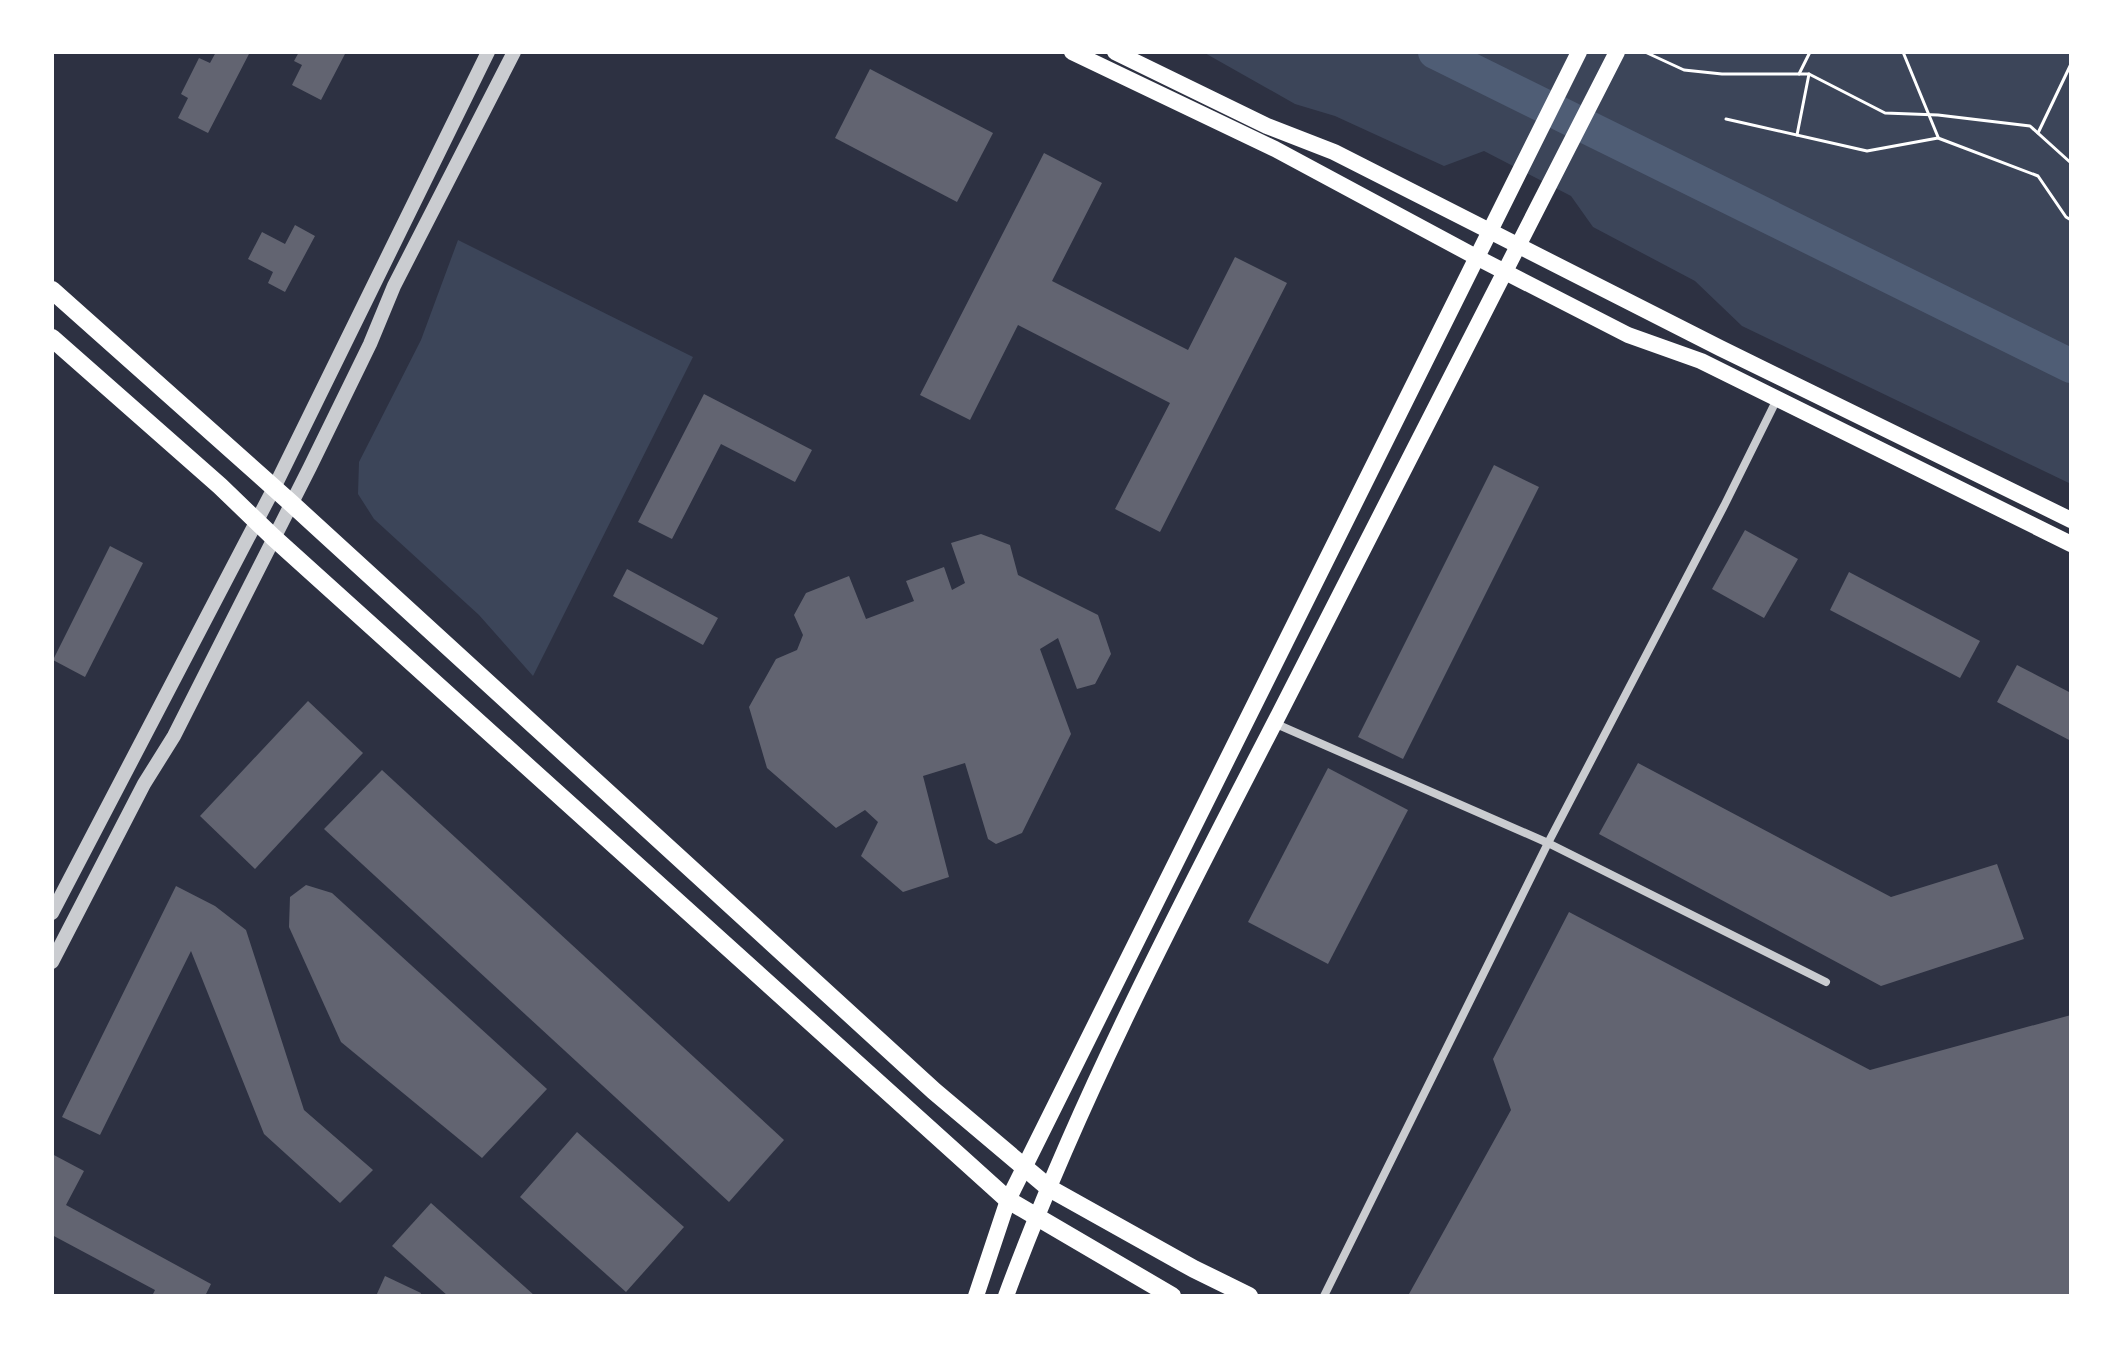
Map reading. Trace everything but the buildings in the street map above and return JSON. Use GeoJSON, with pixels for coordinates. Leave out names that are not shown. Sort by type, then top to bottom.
{"type":"FeatureCollection","features":[{"type":"Feature","properties":{"kind":"main road"},"geometry":{"type":"LineString","coordinates":[[1072,52],[1275,149],[1628,335],[1701,361],[2071,544]]}},
{"type":"Feature","properties":{"kind":"main road"},"geometry":{"type":"LineString","coordinates":[[1115,52],[1267,126],[1334,152],[2071,520]]}},
{"type":"Feature","properties":{"kind":"main road"},"geometry":{"type":"LineString","coordinates":[[976,1296],[1008,1200],[1579,52]]}},
{"type":"Feature","properties":{"kind":"main road"},"geometry":{"type":"LineString","coordinates":[[1006,1296],[1035,1215],[1069,1137],[1162,943],[1615,56]]}},
{"type":"Feature","properties":{"kind":"main road"},"geometry":{"type":"LineString","coordinates":[[52,290],[291,503],[934,1091],[1025,1168],[1049,1188],[1153,1247],[1249,1296]]}},
{"type":"Feature","properties":{"kind":"main road"},"geometry":{"type":"LineString","coordinates":[[52,338],[1008,1200],[1172,1296]]}},
{"type":"Feature","properties":{"kind":"street"},"geometry":{"type":"LineString","coordinates":[[52,913],[274,488],[488,52]]}},
{"type":"Feature","properties":{"kind":"street"},"geometry":{"type":"LineString","coordinates":[[52,962],[144,784],[174,736],[370,344],[394,286],[514,52]]}},
{"type":"Feature","properties":{"kind":"street"},"geometry":{"type":"LineString","coordinates":[[1324,1296],[1548,843],[1777,399]]}},
{"type":"Feature","properties":{"kind":"street"},"geometry":{"type":"LineString","coordinates":[[1274,723],[1548,843],[1826,982]]}},
{"type":"Feature","properties":{"kind":"path"},"geometry":{"type":"LineString","coordinates":[[1645,52],[1684,70],[1722,74],[1809,74],[1885,113],[1938,115],[2030,126],[2071,163]]}},
{"type":"Feature","properties":{"kind":"path"},"geometry":{"type":"LineString","coordinates":[[1799,74],[1810,52]]}},
{"type":"Feature","properties":{"kind":"path"},"geometry":{"type":"LineString","coordinates":[[1903,52],[1938,138]]}},
{"type":"Feature","properties":{"kind":"path"},"geometry":{"type":"LineString","coordinates":[[2038,134],[2071,64]]}},
{"type":"Feature","properties":{"kind":"path"},"geometry":{"type":"LineString","coordinates":[[1797,135],[1809,74]]}},
{"type":"Feature","properties":{"kind":"path"},"geometry":{"type":"LineString","coordinates":[[1726,119],[1867,151],[1938,138],[2038,176],[2071,220]]}},
{"type":"Feature","properties":{"kind":"shaded area"},"geometry":{"type":"Polygon","coordinates":[[[1203,52],[2071,52],[2071,484],[1742,326],[1695,281],[1593,227],[1571,196],[1484,151],[1444,166],[1335,116],[1295,104],[1203,52]]]}},
{"type":"Feature","properties":{"kind":"shaded area"},"geometry":{"type":"Polygon","coordinates":[[[458,240],[693,357],[533,676],[479,615],[374,519],[358,494],[359,462],[421,340],[458,240]]]}},
{"type":"Feature","properties":{"kind":"waterway"},"geometry":{"type":"LineString","coordinates":[[1435,52],[2071,366]]}}]}
